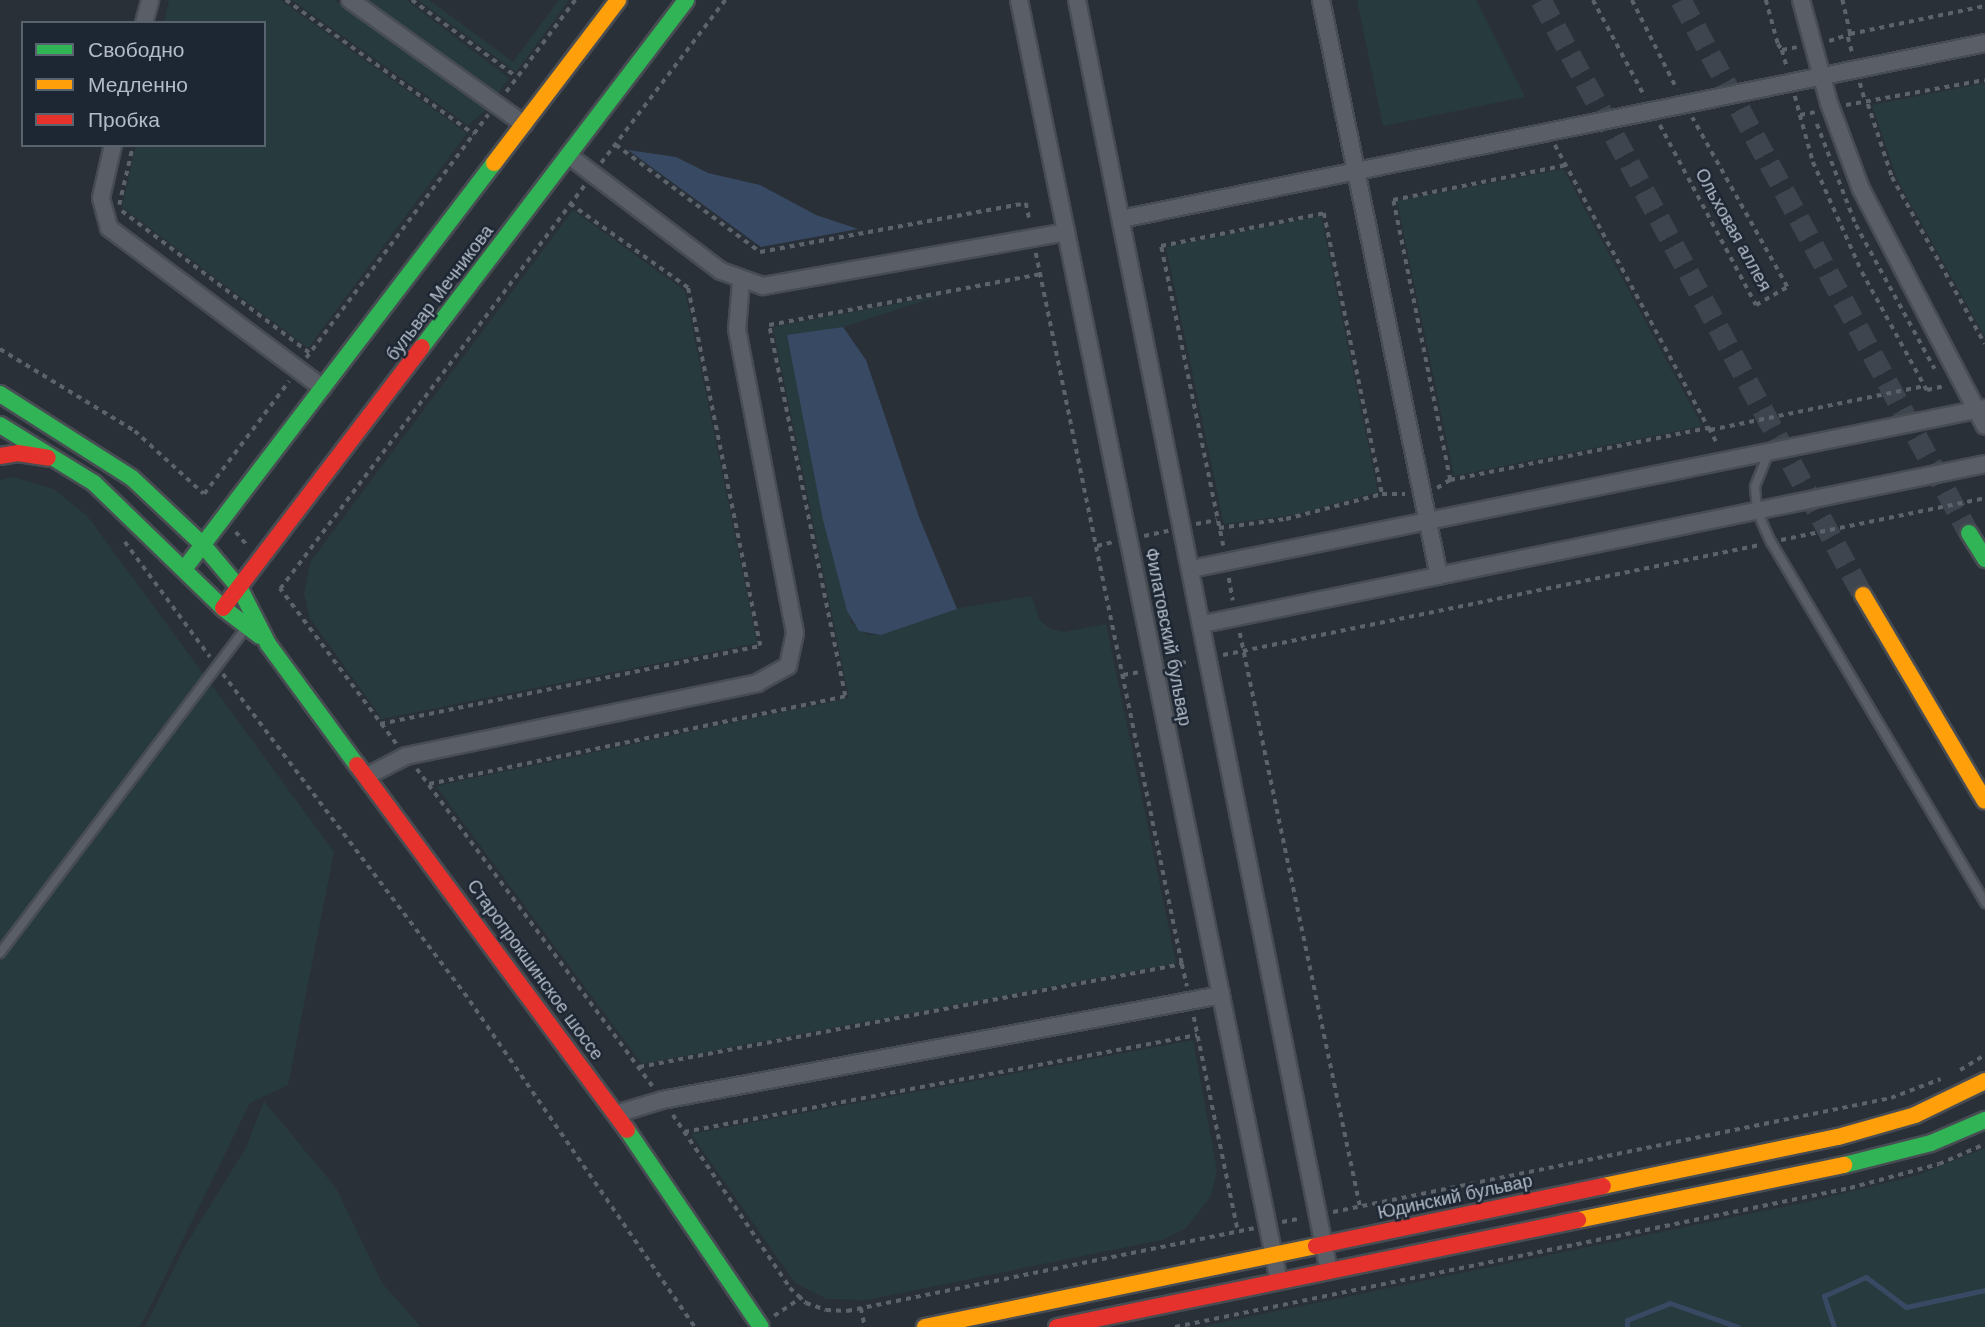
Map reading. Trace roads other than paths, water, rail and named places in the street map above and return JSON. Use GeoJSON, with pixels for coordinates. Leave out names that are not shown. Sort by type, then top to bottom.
{"type":"FeatureCollection","features":[{"type":"Feature","properties":{"kind":"street"},"geometry":{"type":"LineString","coordinates":[[145,21],[150,0]]}},
{"type":"Feature","properties":{"kind":"street"},"geometry":{"type":"LineString","coordinates":[[351,0],[524,124]]}},
{"type":"Feature","properties":{"kind":"street","name":"бульвар Мечникова"},"geometry":{"type":"LineString","coordinates":[[185,568],[618,0]]}},
{"type":"Feature","properties":{"kind":"street","name":"бульвар Мечникова"},"geometry":{"type":"LineString","coordinates":[[223,608],[686,0]]}},
{"type":"Feature","properties":{"kind":"street","name":"Филатовский бульвар"},"geometry":{"type":"LineString","coordinates":[[1019,0],[1279,1281]]}},
{"type":"Feature","properties":{"kind":"street","name":"Филатовский бульвар"},"geometry":{"type":"LineString","coordinates":[[1077,0],[1203,624],[1329,1271]]}},
{"type":"Feature","properties":{"kind":"street"},"geometry":{"type":"LineString","coordinates":[[1321,0],[1438,576]]}},
{"type":"Feature","properties":{"kind":"street"},"geometry":{"type":"LineString","coordinates":[[1801,0],[1821,77],[1861,189],[1961,383],[1981,409],[1985,426]]}},
{"type":"Feature","properties":{"kind":"street"},"geometry":{"type":"LineString","coordinates":[[1121,219],[1985,43]]}},
{"type":"Feature","properties":{"kind":"street"},"geometry":{"type":"LineString","coordinates":[[113,147],[101,198],[109,228],[323,388]]}},
{"type":"Feature","properties":{"kind":"street"},"geometry":{"type":"LineString","coordinates":[[568,155],[741,282],[772,286],[1066,233]]}},
{"type":"Feature","properties":{"kind":"street"},"geometry":{"type":"LineString","coordinates":[[367,776],[406,756],[757,683],[788,666],[795,633],[737,330],[741,282]]}},
{"type":"Feature","properties":{"kind":"street","name":"Старопрокшинское шоссе"},"geometry":{"type":"LineString","coordinates":[[0,394],[95,451],[203,545],[240,589],[268,644]]}},
{"type":"Feature","properties":{"kind":"street"},"geometry":{"type":"LineString","coordinates":[[1191,569],[1981,409]]}},
{"type":"Feature","properties":{"kind":"street","name":"Старопрокшинское шоссе"},"geometry":{"type":"LineString","coordinates":[[0,425],[64,461],[124,508],[223,608],[248,624],[268,644],[616,1114],[760,1326]]}},
{"type":"Feature","properties":{"kind":"street"},"geometry":{"type":"LineString","coordinates":[[0,456],[18,453],[64,461]]}},
{"type":"Feature","properties":{"kind":"street"},"geometry":{"type":"LineString","coordinates":[[1203,624],[1985,464]]}},
{"type":"Feature","properties":{"kind":"street"},"geometry":{"type":"LineString","coordinates":[[1969,533],[1985,559]]}},
{"type":"Feature","properties":{"kind":"street"},"geometry":{"type":"LineString","coordinates":[[1863,595],[1985,801]]}},
{"type":"Feature","properties":{"kind":"street"},"geometry":{"type":"LineString","coordinates":[[616,1114],[662,1100],[1221,995]]}},
{"type":"Feature","properties":{"kind":"street","name":"Юдинский бульвар"},"geometry":{"type":"LineString","coordinates":[[925,1327],[1838,1136],[1915,1115],[1985,1081]]}},
{"type":"Feature","properties":{"kind":"street"},"geometry":{"type":"LineString","coordinates":[[1057,1327],[1848,1164],[1931,1143],[1985,1120]]}},
{"type":"Feature","properties":{"kind":"lane"},"geometry":{"type":"LineString","coordinates":[[1769,452],[1756,477],[1757,511],[1771,542],[1985,903]]}},
{"type":"Feature","properties":{"kind":"lane"},"geometry":{"type":"LineString","coordinates":[[0,953],[248,624]]}},
{"type":"Feature","properties":{"kind":"water"},"geometry":{"type":"Polygon","coordinates":[[[628,150],[676,157],[708,173],[760,185],[816,215],[858,229],[761,247],[628,150]]]}},
{"type":"Feature","properties":{"kind":"water"},"geometry":{"type":"Polygon","coordinates":[[[843,327],[866,360],[919,517],[957,609],[881,635],[859,631],[847,611],[823,520],[787,335],[843,327]]]}},
{"type":"Feature","properties":{"kind":"waterway"},"geometry":{"type":"LineString","coordinates":[[1834,1327],[1824,1296],[1866,1277],[1906,1307],[1985,1290]]}},
{"type":"Feature","properties":{"kind":"waterway"},"geometry":{"type":"LineString","coordinates":[[1627,1327],[1627,1320],[1670,1303],[1738,1327]]}},
{"type":"Feature","properties":{"kind":"tunnel"},"geometry":{"type":"LineString","coordinates":[[1541,0],[1863,595]]}},
{"type":"Feature","properties":{"kind":"tunnel"},"geometry":{"type":"LineString","coordinates":[[1681,0],[1969,533]]}}]}
